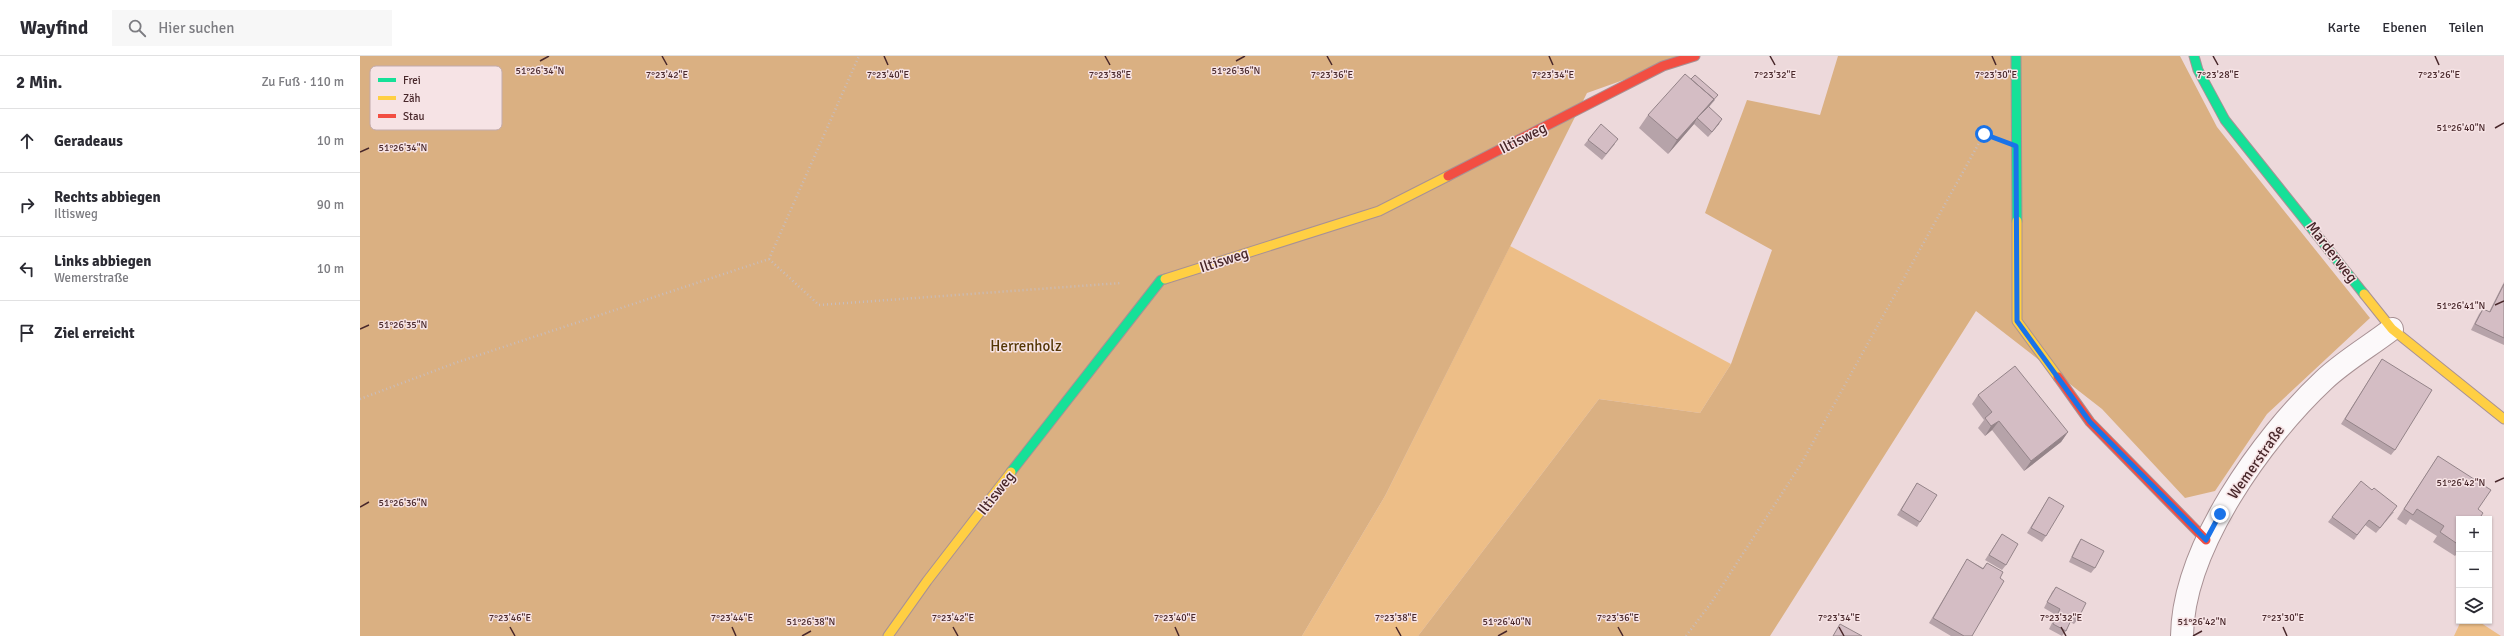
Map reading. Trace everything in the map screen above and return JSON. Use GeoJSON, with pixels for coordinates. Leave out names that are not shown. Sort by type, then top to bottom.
{"type":"FeatureCollection","features":[{"type":"Feature","properties":{"kind":"street","name":"Iltisweg"},"geometry":{"type":"LineString","coordinates":[[888,636],[927,580],[1161,280],[1379,211],[1663,66],[1695,56]]}},
{"type":"Feature","properties":{"kind":"street"},"geometry":{"type":"LineString","coordinates":[[2016,56],[2017,321],[2090,422],[2206,540]]}},
{"type":"Feature","properties":{"kind":"street","name":"Marderweg"},"geometry":{"type":"LineString","coordinates":[[2194,56],[2198,70],[2225,120],[2392,329],[2504,420]]}},
{"type":"Feature","properties":{"kind":"street","name":"Wemerstraße"},"geometry":{"type":"LineString","coordinates":[[2182,636],[2189,590],[2206,540],[2220,514],[2283,423],[2325,380],[2392,329]]}},
{"type":"Feature","properties":{"kind":"path"},"geometry":{"type":"LineString","coordinates":[[360,399],[455,363],[769,259],[859,56]]}},
{"type":"Feature","properties":{"kind":"path"},"geometry":{"type":"LineString","coordinates":[[1686,636],[1711,603],[1801,464],[1984,134],[2016,146]]}},
{"type":"Feature","properties":{"kind":"path"},"geometry":{"type":"LineString","coordinates":[[769,259],[819,305],[1161,280]]}},
{"type":"Feature","properties":{"kind":"shaded area"},"geometry":{"type":"Polygon","coordinates":[[[1510,246],[1731,364],[1700,413],[1599,399],[1418,636],[1302,636],[1385,496],[1510,246]]]}},
{"type":"Feature","properties":{"kind":"shaded area"},"geometry":{"type":"Polygon","coordinates":[[[2460,624],[2483,624],[2501,636],[2454,636],[2460,624]]]}},
{"type":"Feature","properties":{"kind":"green space","name":"Herrenholz"},"geometry":{"type":"Polygon","coordinates":[[[360,56],[1691,56],[1587,93],[1385,496],[1302,636],[360,636],[360,56]]]}},
{"type":"Feature","properties":{"kind":"green space"},"geometry":{"type":"Polygon","coordinates":[[[1838,56],[2180,56],[2217,127],[2370,318],[2267,414],[2215,491],[2185,498],[2102,409],[1976,311],[1770,636],[1418,636],[1599,399],[1700,413],[1731,364],[1772,250],[1705,213],[1747,100],[1820,115],[1838,56]]]}},
{"type":"Feature","properties":{"kind":"building"},"geometry":{"type":"Polygon","coordinates":[[[1685,74],[1714,99],[1677,140],[1648,115],[1685,74]]]}},
{"type":"Feature","properties":{"kind":"building"},"geometry":{"type":"Polygon","coordinates":[[[1695,75],[1718,95],[1714,99],[1691,79],[1695,75]]]}},
{"type":"Feature","properties":{"kind":"building"},"geometry":{"type":"Polygon","coordinates":[[[1708,106],[1722,119],[1712,132],[1697,118],[1708,106]]]}},
{"type":"Feature","properties":{"kind":"building"},"geometry":{"type":"Polygon","coordinates":[[[1601,124],[1618,139],[1606,154],[1588,140],[1601,124]]]}},
{"type":"Feature","properties":{"kind":"building"},"geometry":{"type":"Polygon","coordinates":[[[2504,284],[2504,338],[2475,324],[2483,309],[2490,312],[2504,284]]]}},
{"type":"Feature","properties":{"kind":"building"},"geometry":{"type":"Polygon","coordinates":[[[2382,359],[2432,390],[2395,450],[2345,419],[2382,359]]]}},
{"type":"Feature","properties":{"kind":"building"},"geometry":{"type":"Polygon","coordinates":[[[2015,366],[2068,432],[2031,461],[1999,421],[1991,426],[1985,418],[1992,412],[1978,395],[2015,366]]]}},
{"type":"Feature","properties":{"kind":"building"},"geometry":{"type":"Polygon","coordinates":[[[2438,456],[2491,490],[2478,509],[2483,513],[2481,516],[2456,516],[2456,543],[2440,532],[2444,526],[2417,509],[2413,515],[2404,509],[2438,456]]]}},
{"type":"Feature","properties":{"kind":"building"},"geometry":{"type":"Polygon","coordinates":[[[2361,481],[2372,490],[2374,488],[2397,506],[2380,528],[2369,520],[2357,535],[2332,517],[2361,481]]]}},
{"type":"Feature","properties":{"kind":"building"},"geometry":{"type":"Polygon","coordinates":[[[1917,483],[1937,495],[1920,522],[1901,510],[1917,483]]]}},
{"type":"Feature","properties":{"kind":"building"},"geometry":{"type":"Polygon","coordinates":[[[2049,497],[2064,506],[2046,536],[2031,528],[2049,497]]]}},
{"type":"Feature","properties":{"kind":"building"},"geometry":{"type":"Polygon","coordinates":[[[2002,534],[2018,544],[2006,565],[1989,555],[2002,534]]]}},
{"type":"Feature","properties":{"kind":"building"},"geometry":{"type":"Polygon","coordinates":[[[2081,539],[2104,551],[2095,568],[2072,557],[2081,539]]]}},
{"type":"Feature","properties":{"kind":"building"},"geometry":{"type":"Polygon","coordinates":[[[1967,559],[1983,569],[1987,563],[2003,572],[2000,578],[2004,581],[1972,636],[1964,636],[1933,618],[1967,559]]]}},
{"type":"Feature","properties":{"kind":"building"},"geometry":{"type":"Polygon","coordinates":[[[2056,587],[2086,603],[2078,619],[2073,616],[2066,631],[2053,624],[2060,609],[2047,602],[2056,587]]]}},
{"type":"Feature","properties":{"kind":"building"},"geometry":{"type":"Polygon","coordinates":[[[1840,624],[1862,636],[1833,636],[1840,624]]]}},
{"type":"Feature","properties":{"kind":"traffic: fast"},"geometry":{"type":"LineString","coordinates":[[2016,56],[2017,221]]}},
{"type":"Feature","properties":{"kind":"traffic: fast"},"geometry":{"type":"LineString","coordinates":[[2194,56],[2198,70],[2225,120],[2364,294]]}},
{"type":"Feature","properties":{"kind":"traffic: fast"},"geometry":{"type":"LineString","coordinates":[[1011,472],[1161,280],[1165,279]]}},
{"type":"Feature","properties":{"kind":"traffic: slow"},"geometry":{"type":"LineString","coordinates":[[1165,279],[1379,211],[1448,176]]}},
{"type":"Feature","properties":{"kind":"traffic: slow"},"geometry":{"type":"LineString","coordinates":[[2017,221],[2017,321],[2058,377]]}},
{"type":"Feature","properties":{"kind":"traffic: slow"},"geometry":{"type":"LineString","coordinates":[[2364,294],[2392,329],[2504,419]]}},
{"type":"Feature","properties":{"kind":"traffic: slow"},"geometry":{"type":"LineString","coordinates":[[888,636],[927,581],[1011,472]]}},
{"type":"Feature","properties":{"kind":"traffic: jam"},"geometry":{"type":"LineString","coordinates":[[1448,176],[1663,66],[1695,56]]}},
{"type":"Feature","properties":{"kind":"traffic: jam"},"geometry":{"type":"LineString","coordinates":[[2058,377],[2090,422],[2206,540]]}},
{"type":"Feature","properties":{"kind":"route"},"geometry":{"type":"LineString","coordinates":[[1984,134],[2016,146],[2017,321],[2090,422],[2206,540],[2220,514]]}}]}
